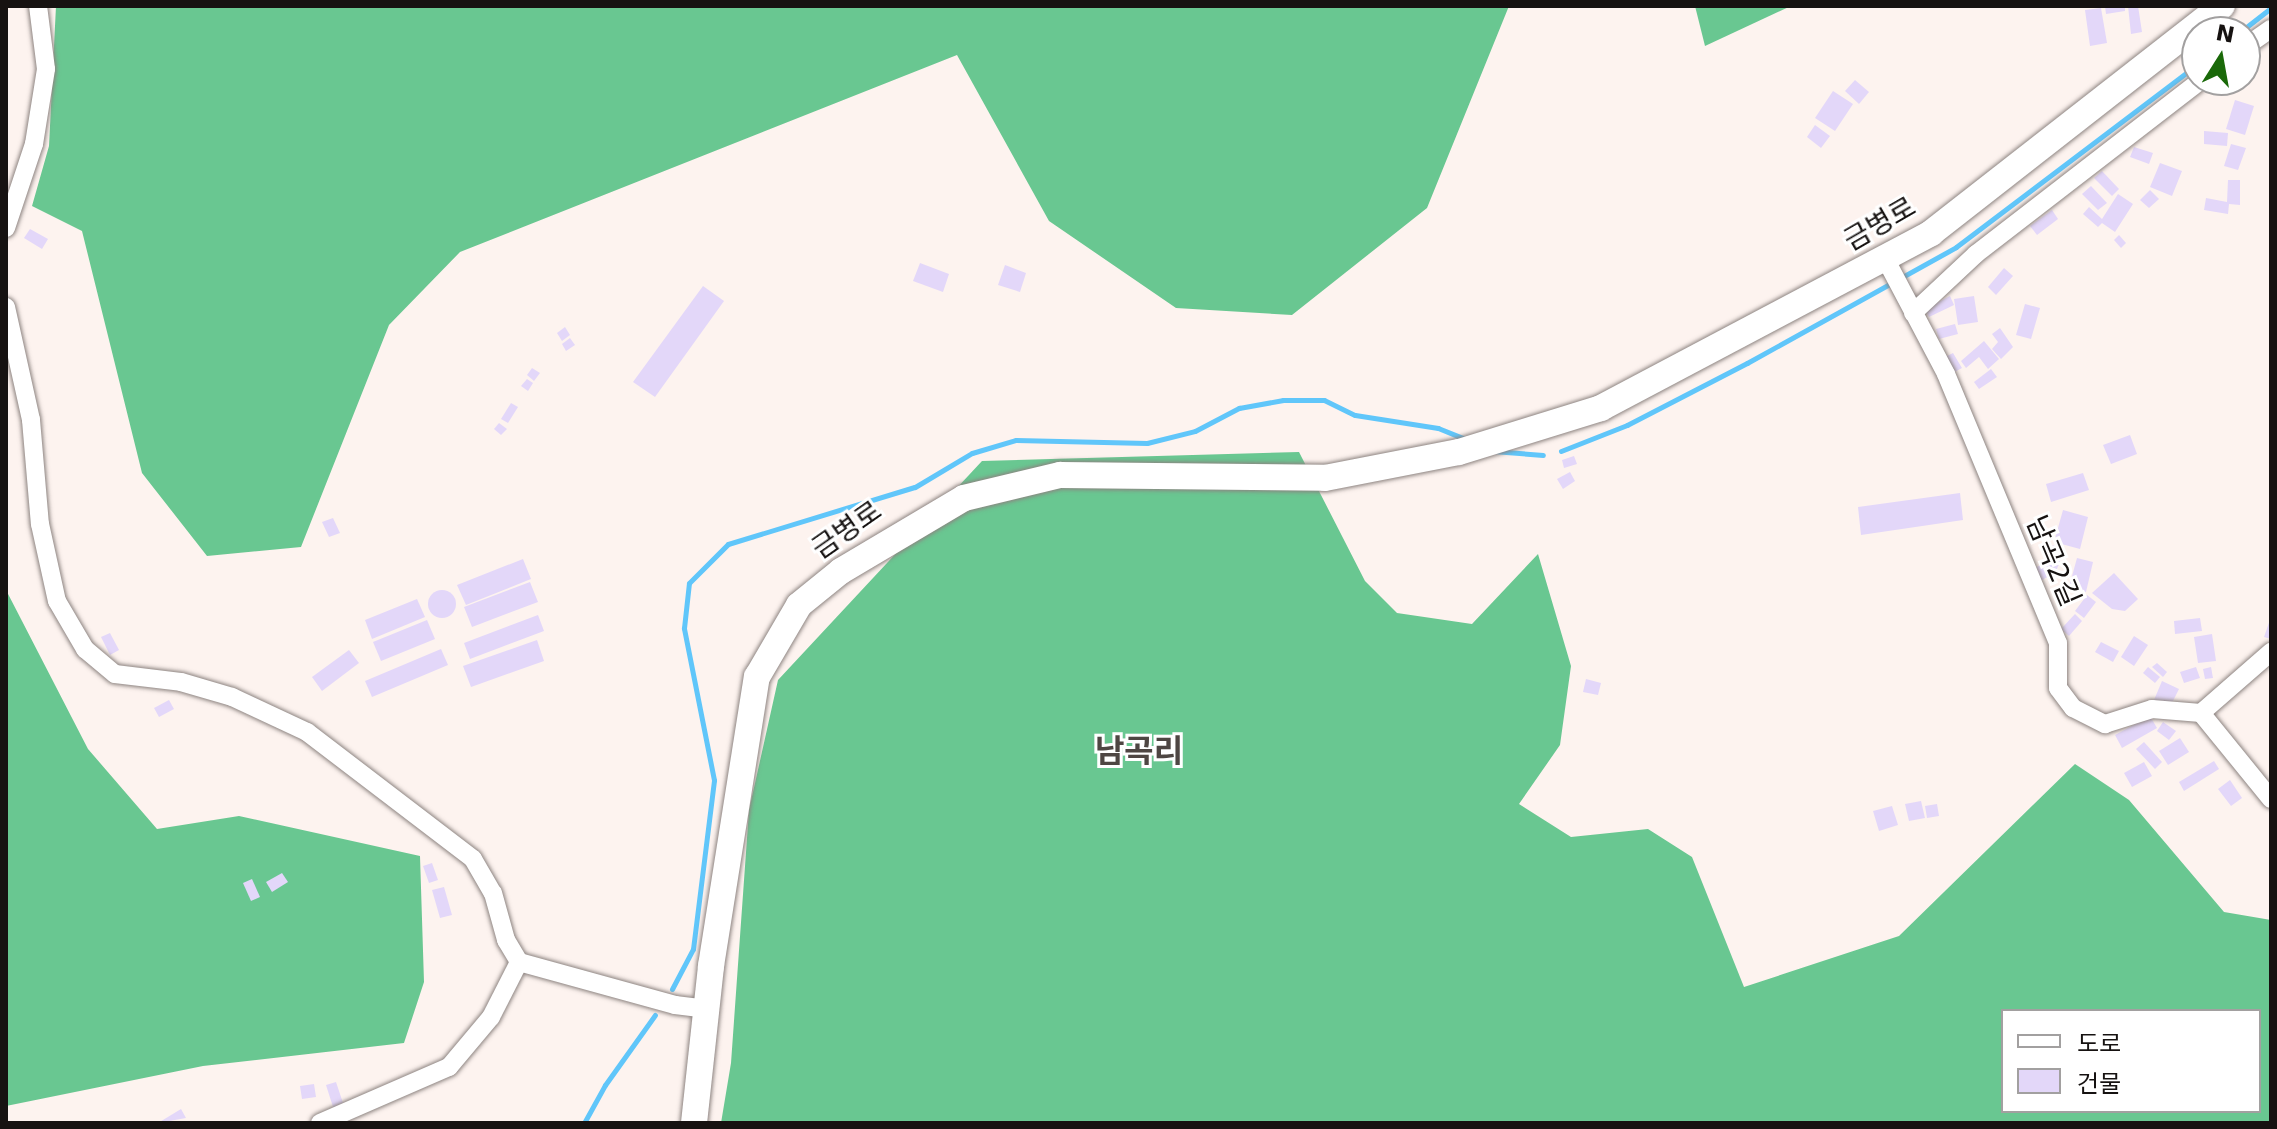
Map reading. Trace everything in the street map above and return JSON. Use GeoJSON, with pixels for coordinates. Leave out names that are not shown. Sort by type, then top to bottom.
{"type":"FeatureCollection","features":[{"type":"Feature","properties":{"kind":"street"},"geometry":{"type":"LineString","coordinates":[[6,228],[34,144],[46,69],[38,6]]}},
{"type":"Feature","properties":{"kind":"street","name":"금병로"},"geometry":{"type":"LineString","coordinates":[[694,1123],[744,737],[757,677],[799,605],[841,571],[964,498],[1060,475],[1325,478],[1459,452],[1601,408],[1888,263],[1983,197],[2222,6]]}},
{"type":"Feature","properties":{"kind":"street"},"geometry":{"type":"LineString","coordinates":[[1909,305],[2181,95]]}},
{"type":"Feature","properties":{"kind":"street","name":"남곡2길"},"geometry":{"type":"LineString","coordinates":[[1888,263],[1946,374],[2058,643],[2058,688],[2073,708],[2105,724],[2152,709],[2201,713]]}},
{"type":"Feature","properties":{"kind":"street"},"geometry":{"type":"LineString","coordinates":[[6,307],[31,420],[40,524],[54,586],[85,649],[115,674],[219,693],[307,732],[473,859],[493,893],[506,940],[519,962],[675,1005],[708,1009]]}},
{"type":"Feature","properties":{"kind":"street"},"geometry":{"type":"LineString","coordinates":[[2271,652],[2201,713],[2271,799]]}},
{"type":"Feature","properties":{"kind":"street"},"geometry":{"type":"LineString","coordinates":[[320,1123],[449,1067],[491,1017],[519,962]]}},
{"type":"Feature","properties":{"kind":"green space"},"geometry":{"type":"Polygon","coordinates":[[[56,6],[1509,6],[1427,208],[1292,315],[1176,308],[1049,221],[957,55],[460,252],[389,325],[301,547],[207,556],[142,473],[82,231],[32,206],[49,146],[56,6]]]}},
{"type":"Feature","properties":{"kind":"green space"},"geometry":{"type":"Polygon","coordinates":[[[1695,6],[1791,6],[1705,46],[1695,6]]]}},
{"type":"Feature","properties":{"kind":"green space"},"geometry":{"type":"Polygon","coordinates":[[[1299,452],[1365,581],[1397,613],[1472,624],[1538,554],[1571,666],[1560,745],[1519,804],[1571,837],[1648,829],[1692,857],[1744,987],[1899,936],[2075,764],[2129,800],[2224,912],[2271,920],[2271,1123],[721,1123],[731,1063],[749,810],[778,680],[982,461],[1299,452]]]}},
{"type":"Feature","properties":{"kind":"green space"},"geometry":{"type":"Polygon","coordinates":[[[6,590],[88,749],[157,829],[239,816],[420,856],[424,982],[404,1043],[203,1066],[6,1106],[6,590]]]}},
{"type":"Feature","properties":{"kind":"building"},"geometry":{"type":"Polygon","coordinates":[[[2105,6],[2125,6],[2125,11],[2106,14],[2105,6]]]}},
{"type":"Feature","properties":{"kind":"building"},"geometry":{"type":"Polygon","coordinates":[[[2128,6],[2138,6],[2142,32],[2131,34],[2128,6]]]}},
{"type":"Feature","properties":{"kind":"building"},"geometry":{"type":"Polygon","coordinates":[[[2101,8],[2107,43],[2090,46],[2085,10],[2101,8]]]}},
{"type":"Feature","properties":{"kind":"building"},"geometry":{"type":"Polygon","coordinates":[[[1855,80],[1869,92],[1859,104],[1845,91],[1855,80]]]}},
{"type":"Feature","properties":{"kind":"building"},"geometry":{"type":"Polygon","coordinates":[[[1833,91],[1853,104],[1835,131],[1815,118],[1833,91]]]}},
{"type":"Feature","properties":{"kind":"building"},"geometry":{"type":"Polygon","coordinates":[[[2235,100],[2254,106],[2245,135],[2226,129],[2235,100]]]}},
{"type":"Feature","properties":{"kind":"building"},"geometry":{"type":"Polygon","coordinates":[[[1815,125],[1830,136],[1821,148],[1807,137],[1815,125]]]}},
{"type":"Feature","properties":{"kind":"building"},"geometry":{"type":"Polygon","coordinates":[[[2204,131],[2228,133],[2227,146],[2204,144],[2204,131]]]}},
{"type":"Feature","properties":{"kind":"building"},"geometry":{"type":"Polygon","coordinates":[[[2231,144],[2246,148],[2238,170],[2224,166],[2231,144]]]}},
{"type":"Feature","properties":{"kind":"building"},"geometry":{"type":"Polygon","coordinates":[[[2134,147],[2153,153],[2149,164],[2130,157],[2134,147]]]}},
{"type":"Feature","properties":{"kind":"building"},"geometry":{"type":"Polygon","coordinates":[[[2160,163],[2182,171],[2172,196],[2150,187],[2160,163]]]}},
{"type":"Feature","properties":{"kind":"building"},"geometry":{"type":"Polygon","coordinates":[[[2102,171],[2119,189],[2112,196],[2094,178],[2102,171]]]}},
{"type":"Feature","properties":{"kind":"building"},"geometry":{"type":"Polygon","coordinates":[[[2228,180],[2240,180],[2240,205],[2229,204],[2228,214],[2204,210],[2206,198],[2227,202],[2228,180]]]}},
{"type":"Feature","properties":{"kind":"building"},"geometry":{"type":"Polygon","coordinates":[[[2091,186],[2107,203],[2098,210],[2082,194],[2091,186]]]}},
{"type":"Feature","properties":{"kind":"building"},"geometry":{"type":"Polygon","coordinates":[[[2150,190],[2159,199],[2149,208],[2140,200],[2150,190]]]}},
{"type":"Feature","properties":{"kind":"building"},"geometry":{"type":"Polygon","coordinates":[[[2118,194],[2133,204],[2115,232],[2102,223],[2098,227],[2083,214],[2089,207],[2102,219],[2118,194]]]}},
{"type":"Feature","properties":{"kind":"building"},"geometry":{"type":"Polygon","coordinates":[[[2052,210],[2058,219],[2037,235],[2030,226],[2052,210]]]}},
{"type":"Feature","properties":{"kind":"building"},"geometry":{"type":"Polygon","coordinates":[[[30,229],[48,239],[42,249],[24,238],[30,229]]]}},
{"type":"Feature","properties":{"kind":"building"},"geometry":{"type":"Polygon","coordinates":[[[2119,235],[2126,243],[2121,248],[2114,240],[2119,235]]]}},
{"type":"Feature","properties":{"kind":"building"},"geometry":{"type":"Polygon","coordinates":[[[920,263],[949,274],[943,292],[913,281],[920,263]]]}},
{"type":"Feature","properties":{"kind":"building"},"geometry":{"type":"Polygon","coordinates":[[[1005,265],[1026,273],[1020,292],[998,285],[1005,265]]]}},
{"type":"Feature","properties":{"kind":"building"},"geometry":{"type":"Polygon","coordinates":[[[2004,268],[2013,276],[1996,295],[1988,287],[2004,268]]]}},
{"type":"Feature","properties":{"kind":"building"},"geometry":{"type":"Polygon","coordinates":[[[703,286],[724,301],[655,397],[633,382],[703,286]]]}},
{"type":"Feature","properties":{"kind":"building"},"geometry":{"type":"Polygon","coordinates":[[[1950,296],[1954,305],[1929,317],[1925,309],[1950,296]]]}},
{"type":"Feature","properties":{"kind":"building"},"geometry":{"type":"Polygon","coordinates":[[[1974,296],[1978,322],[1958,325],[1954,299],[1974,296]]]}},
{"type":"Feature","properties":{"kind":"building"},"geometry":{"type":"Polygon","coordinates":[[[2025,304],[2040,308],[2031,339],[2016,335],[2025,304]]]}},
{"type":"Feature","properties":{"kind":"building"},"geometry":{"type":"Polygon","coordinates":[[[1955,324],[1958,334],[1939,339],[1936,329],[1955,324]]]}},
{"type":"Feature","properties":{"kind":"building"},"geometry":{"type":"Polygon","coordinates":[[[565,327],[570,335],[562,341],[557,333],[565,327]]]}},
{"type":"Feature","properties":{"kind":"building"},"geometry":{"type":"Polygon","coordinates":[[[2000,328],[2013,347],[2001,359],[1992,349],[1998,342],[1992,334],[2000,328]]]}},
{"type":"Feature","properties":{"kind":"building"},"geometry":{"type":"Polygon","coordinates":[[[570,338],[575,345],[566,351],[562,344],[570,338]]]}},
{"type":"Feature","properties":{"kind":"building"},"geometry":{"type":"Polygon","coordinates":[[[1984,341],[1999,359],[1988,369],[1979,357],[1966,368],[1961,361],[1984,341]]]}},
{"type":"Feature","properties":{"kind":"building"},"geometry":{"type":"Polygon","coordinates":[[[1953,353],[1962,368],[1951,374],[1943,358],[1953,353]]]}},
{"type":"Feature","properties":{"kind":"building"},"geometry":{"type":"Polygon","coordinates":[[[532,368],[540,373],[534,381],[527,375],[532,368]]]}},
{"type":"Feature","properties":{"kind":"building"},"geometry":{"type":"Polygon","coordinates":[[[1991,369],[1997,377],[1979,389],[1974,382],[1991,369]]]}},
{"type":"Feature","properties":{"kind":"building"},"geometry":{"type":"Polygon","coordinates":[[[527,379],[533,383],[528,391],[521,386],[527,379]]]}},
{"type":"Feature","properties":{"kind":"building"},"geometry":{"type":"Polygon","coordinates":[[[511,403],[518,407],[508,423],[501,419],[511,403]]]}},
{"type":"Feature","properties":{"kind":"building"},"geometry":{"type":"Polygon","coordinates":[[[499,423],[507,429],[501,435],[494,429],[499,423]]]}},
{"type":"Feature","properties":{"kind":"building"},"geometry":{"type":"Polygon","coordinates":[[[2130,435],[2137,454],[2111,464],[2103,445],[2130,435]]]}},
{"type":"Feature","properties":{"kind":"building"},"geometry":{"type":"Polygon","coordinates":[[[1574,456],[1577,464],[1564,468],[1562,460],[1574,456]]]}},
{"type":"Feature","properties":{"kind":"building"},"geometry":{"type":"Polygon","coordinates":[[[1570,472],[1575,481],[1563,489],[1557,479],[1570,472]]]}},
{"type":"Feature","properties":{"kind":"building"},"geometry":{"type":"Polygon","coordinates":[[[2083,473],[2089,490],[2051,502],[2046,484],[2083,473]]]}},
{"type":"Feature","properties":{"kind":"building"},"geometry":{"type":"Polygon","coordinates":[[[1960,493],[1963,520],[1861,535],[1858,507],[1960,493]]]}},
{"type":"Feature","properties":{"kind":"building"},"geometry":{"type":"Polygon","coordinates":[[[2063,510],[2088,517],[2080,549],[2054,542],[2063,510]]]}},
{"type":"Feature","properties":{"kind":"building"},"geometry":{"type":"Polygon","coordinates":[[[333,518],[340,533],[329,537],[322,522],[333,518]]]}},
{"type":"Feature","properties":{"kind":"building"},"geometry":{"type":"Polygon","coordinates":[[[2053,545],[2065,550],[2056,571],[2044,566],[2053,545]]]}},
{"type":"Feature","properties":{"kind":"building"},"geometry":{"type":"Polygon","coordinates":[[[2077,558],[2093,562],[2086,592],[2069,587],[2077,558]]]}},
{"type":"Feature","properties":{"kind":"building"},"geometry":{"type":"Polygon","coordinates":[[[523,559],[531,579],[466,605],[457,585],[523,559]]]}},
{"type":"Feature","properties":{"kind":"building"},"geometry":{"type":"Polygon","coordinates":[[[2042,564],[2049,576],[2037,583],[2030,571],[2042,564]]]}},
{"type":"Feature","properties":{"kind":"building"},"geometry":{"type":"Polygon","coordinates":[[[2114,573],[2138,599],[2125,611],[2112,609],[2092,593],[2114,573]]]}},
{"type":"Feature","properties":{"kind":"building"},"geometry":{"type":"Polygon","coordinates":[[[530,582],[538,602],[472,627],[464,607],[530,582]]]}},
{"type":"Feature","properties":{"kind":"building"},"geometry":{"type":"Polygon","coordinates":[[[442,590],[452,594],[456,604],[452,614],[442,618],[432,614],[428,604],[432,594],[442,590]]]}},
{"type":"Feature","properties":{"kind":"building"},"geometry":{"type":"Polygon","coordinates":[[[2087,595],[2096,602],[2084,618],[2075,611],[2087,595]]]}},
{"type":"Feature","properties":{"kind":"building"},"geometry":{"type":"Polygon","coordinates":[[[417,599],[425,617],[372,639],[365,620],[417,599]]]}},
{"type":"Feature","properties":{"kind":"building"},"geometry":{"type":"Polygon","coordinates":[[[2075,614],[2082,621],[2069,636],[2061,629],[2075,614]]]}},
{"type":"Feature","properties":{"kind":"building"},"geometry":{"type":"Polygon","coordinates":[[[538,615],[544,631],[470,659],[464,643],[538,615]]]}},
{"type":"Feature","properties":{"kind":"building"},"geometry":{"type":"Polygon","coordinates":[[[2271,617],[2271,639],[2264,637],[2271,617]]]}},
{"type":"Feature","properties":{"kind":"building"},"geometry":{"type":"Polygon","coordinates":[[[2200,618],[2202,631],[2175,634],[2174,621],[2200,618]]]}},
{"type":"Feature","properties":{"kind":"building"},"geometry":{"type":"Polygon","coordinates":[[[427,620],[435,639],[381,661],[373,642],[427,620]]]}},
{"type":"Feature","properties":{"kind":"building"},"geometry":{"type":"Polygon","coordinates":[[[110,633],[119,650],[110,655],[101,637],[110,633]]]}},
{"type":"Feature","properties":{"kind":"building"},"geometry":{"type":"Polygon","coordinates":[[[2212,634],[2216,661],[2198,663],[2194,637],[2212,634]]]}},
{"type":"Feature","properties":{"kind":"building"},"geometry":{"type":"Polygon","coordinates":[[[2134,636],[2148,645],[2134,666],[2121,657],[2134,636]]]}},
{"type":"Feature","properties":{"kind":"building"},"geometry":{"type":"Polygon","coordinates":[[[537,640],[544,661],[471,687],[463,666],[537,640]]]}},
{"type":"Feature","properties":{"kind":"building"},"geometry":{"type":"Polygon","coordinates":[[[2101,642],[2119,651],[2113,662],[2095,652],[2101,642]]]}},
{"type":"Feature","properties":{"kind":"building"},"geometry":{"type":"Polygon","coordinates":[[[441,649],[448,665],[372,697],[365,681],[441,649]]]}},
{"type":"Feature","properties":{"kind":"building"},"geometry":{"type":"Polygon","coordinates":[[[349,650],[359,663],[322,691],[312,677],[349,650]]]}},
{"type":"Feature","properties":{"kind":"building"},"geometry":{"type":"Polygon","coordinates":[[[2157,663],[2167,672],[2163,677],[2152,667],[2157,663]]]}},
{"type":"Feature","properties":{"kind":"building"},"geometry":{"type":"Polygon","coordinates":[[[2148,667],[2160,677],[2155,683],[2143,673],[2148,667]]]}},
{"type":"Feature","properties":{"kind":"building"},"geometry":{"type":"Polygon","coordinates":[[[2196,667],[2200,678],[2184,683],[2180,672],[2196,667]]]}},
{"type":"Feature","properties":{"kind":"building"},"geometry":{"type":"Polygon","coordinates":[[[2211,667],[2213,678],[2205,679],[2203,669],[2211,667]]]}},
{"type":"Feature","properties":{"kind":"building"},"geometry":{"type":"Polygon","coordinates":[[[1586,679],[1601,683],[1598,695],[1583,692],[1586,679]]]}},
{"type":"Feature","properties":{"kind":"building"},"geometry":{"type":"Polygon","coordinates":[[[2162,681],[2179,689],[2170,707],[2154,700],[2162,681]]]}},
{"type":"Feature","properties":{"kind":"building"},"geometry":{"type":"Polygon","coordinates":[[[169,700],[174,709],[159,717],[154,708],[169,700]]]}},
{"type":"Feature","properties":{"kind":"building"},"geometry":{"type":"Polygon","coordinates":[[[2150,716],[2157,728],[2122,748],[2115,735],[2150,716]]]}},
{"type":"Feature","properties":{"kind":"building"},"geometry":{"type":"Polygon","coordinates":[[[2163,722],[2176,731],[2169,740],[2157,731],[2163,722]]]}},
{"type":"Feature","properties":{"kind":"building"},"geometry":{"type":"Polygon","coordinates":[[[2180,738],[2189,752],[2168,765],[2159,751],[2180,738]]]}},
{"type":"Feature","properties":{"kind":"building"},"geometry":{"type":"Polygon","coordinates":[[[2144,742],[2162,762],[2155,769],[2136,749],[2144,742]]]}},
{"type":"Feature","properties":{"kind":"building"},"geometry":{"type":"Polygon","coordinates":[[[2214,761],[2219,769],[2184,791],[2179,782],[2214,761]]]}},
{"type":"Feature","properties":{"kind":"building"},"geometry":{"type":"Polygon","coordinates":[[[2144,762],[2152,776],[2132,787],[2124,773],[2144,762]]]}},
{"type":"Feature","properties":{"kind":"building"},"geometry":{"type":"Polygon","coordinates":[[[2230,780],[2242,798],[2231,806],[2218,789],[2230,780]]]}},
{"type":"Feature","properties":{"kind":"building"},"geometry":{"type":"Polygon","coordinates":[[[1921,801],[1925,818],[1909,821],[1905,804],[1921,801]]]}},
{"type":"Feature","properties":{"kind":"building"},"geometry":{"type":"Polygon","coordinates":[[[1937,804],[1939,816],[1927,818],[1925,806],[1937,804]]]}},
{"type":"Feature","properties":{"kind":"building"},"geometry":{"type":"Polygon","coordinates":[[[1892,806],[1898,825],[1879,831],[1873,811],[1892,806]]]}},
{"type":"Feature","properties":{"kind":"building"},"geometry":{"type":"Polygon","coordinates":[[[432,863],[438,880],[429,883],[423,866],[432,863]]]}},
{"type":"Feature","properties":{"kind":"building"},"geometry":{"type":"Polygon","coordinates":[[[282,873],[288,882],[272,892],[266,882],[282,873]]]}},
{"type":"Feature","properties":{"kind":"building"},"geometry":{"type":"Polygon","coordinates":[[[252,879],[260,897],[251,901],[243,883],[252,879]]]}},
{"type":"Feature","properties":{"kind":"building"},"geometry":{"type":"Polygon","coordinates":[[[444,887],[452,915],[440,918],[432,890],[444,887]]]}},
{"type":"Feature","properties":{"kind":"building"},"geometry":{"type":"Polygon","coordinates":[[[336,1082],[343,1103],[333,1107],[326,1085],[336,1082]]]}},
{"type":"Feature","properties":{"kind":"building"},"geometry":{"type":"Polygon","coordinates":[[[314,1084],[316,1097],[302,1099],[300,1086],[314,1084]]]}},
{"type":"Feature","properties":{"kind":"building"},"geometry":{"type":"Polygon","coordinates":[[[181,1109],[186,1118],[158,1123],[181,1109]]]}},
{"type":"Feature","properties":{"kind":"waterway"},"geometry":{"type":"LineString","coordinates":[[2261,16],[2271,8]]}},
{"type":"Feature","properties":{"kind":"waterway"},"geometry":{"type":"LineString","coordinates":[[1561,451],[1627,425],[1747,363],[1956,247],[2181,77]]}},
{"type":"Feature","properties":{"kind":"waterway"},"geometry":{"type":"LineString","coordinates":[[672,989],[693,949],[714,780],[684,628],[689,583],[728,544],[915,487],[972,453],[1016,440],[1147,443],[1195,431],[1239,408],[1283,400],[1324,400],[1355,415],[1438,428],[1465,439]]}},
{"type":"Feature","properties":{"kind":"waterway"},"geometry":{"type":"LineString","coordinates":[[1493,451],[1543,455]]}},
{"type":"Feature","properties":{"kind":"waterway"},"geometry":{"type":"LineString","coordinates":[[584,1123],[605,1085],[655,1015]]}},
{"type":"Feature","properties":{"kind":"district","name":"남곡리"},"geometry":{"type":"Point","coordinates":[1139,751]}}]}
